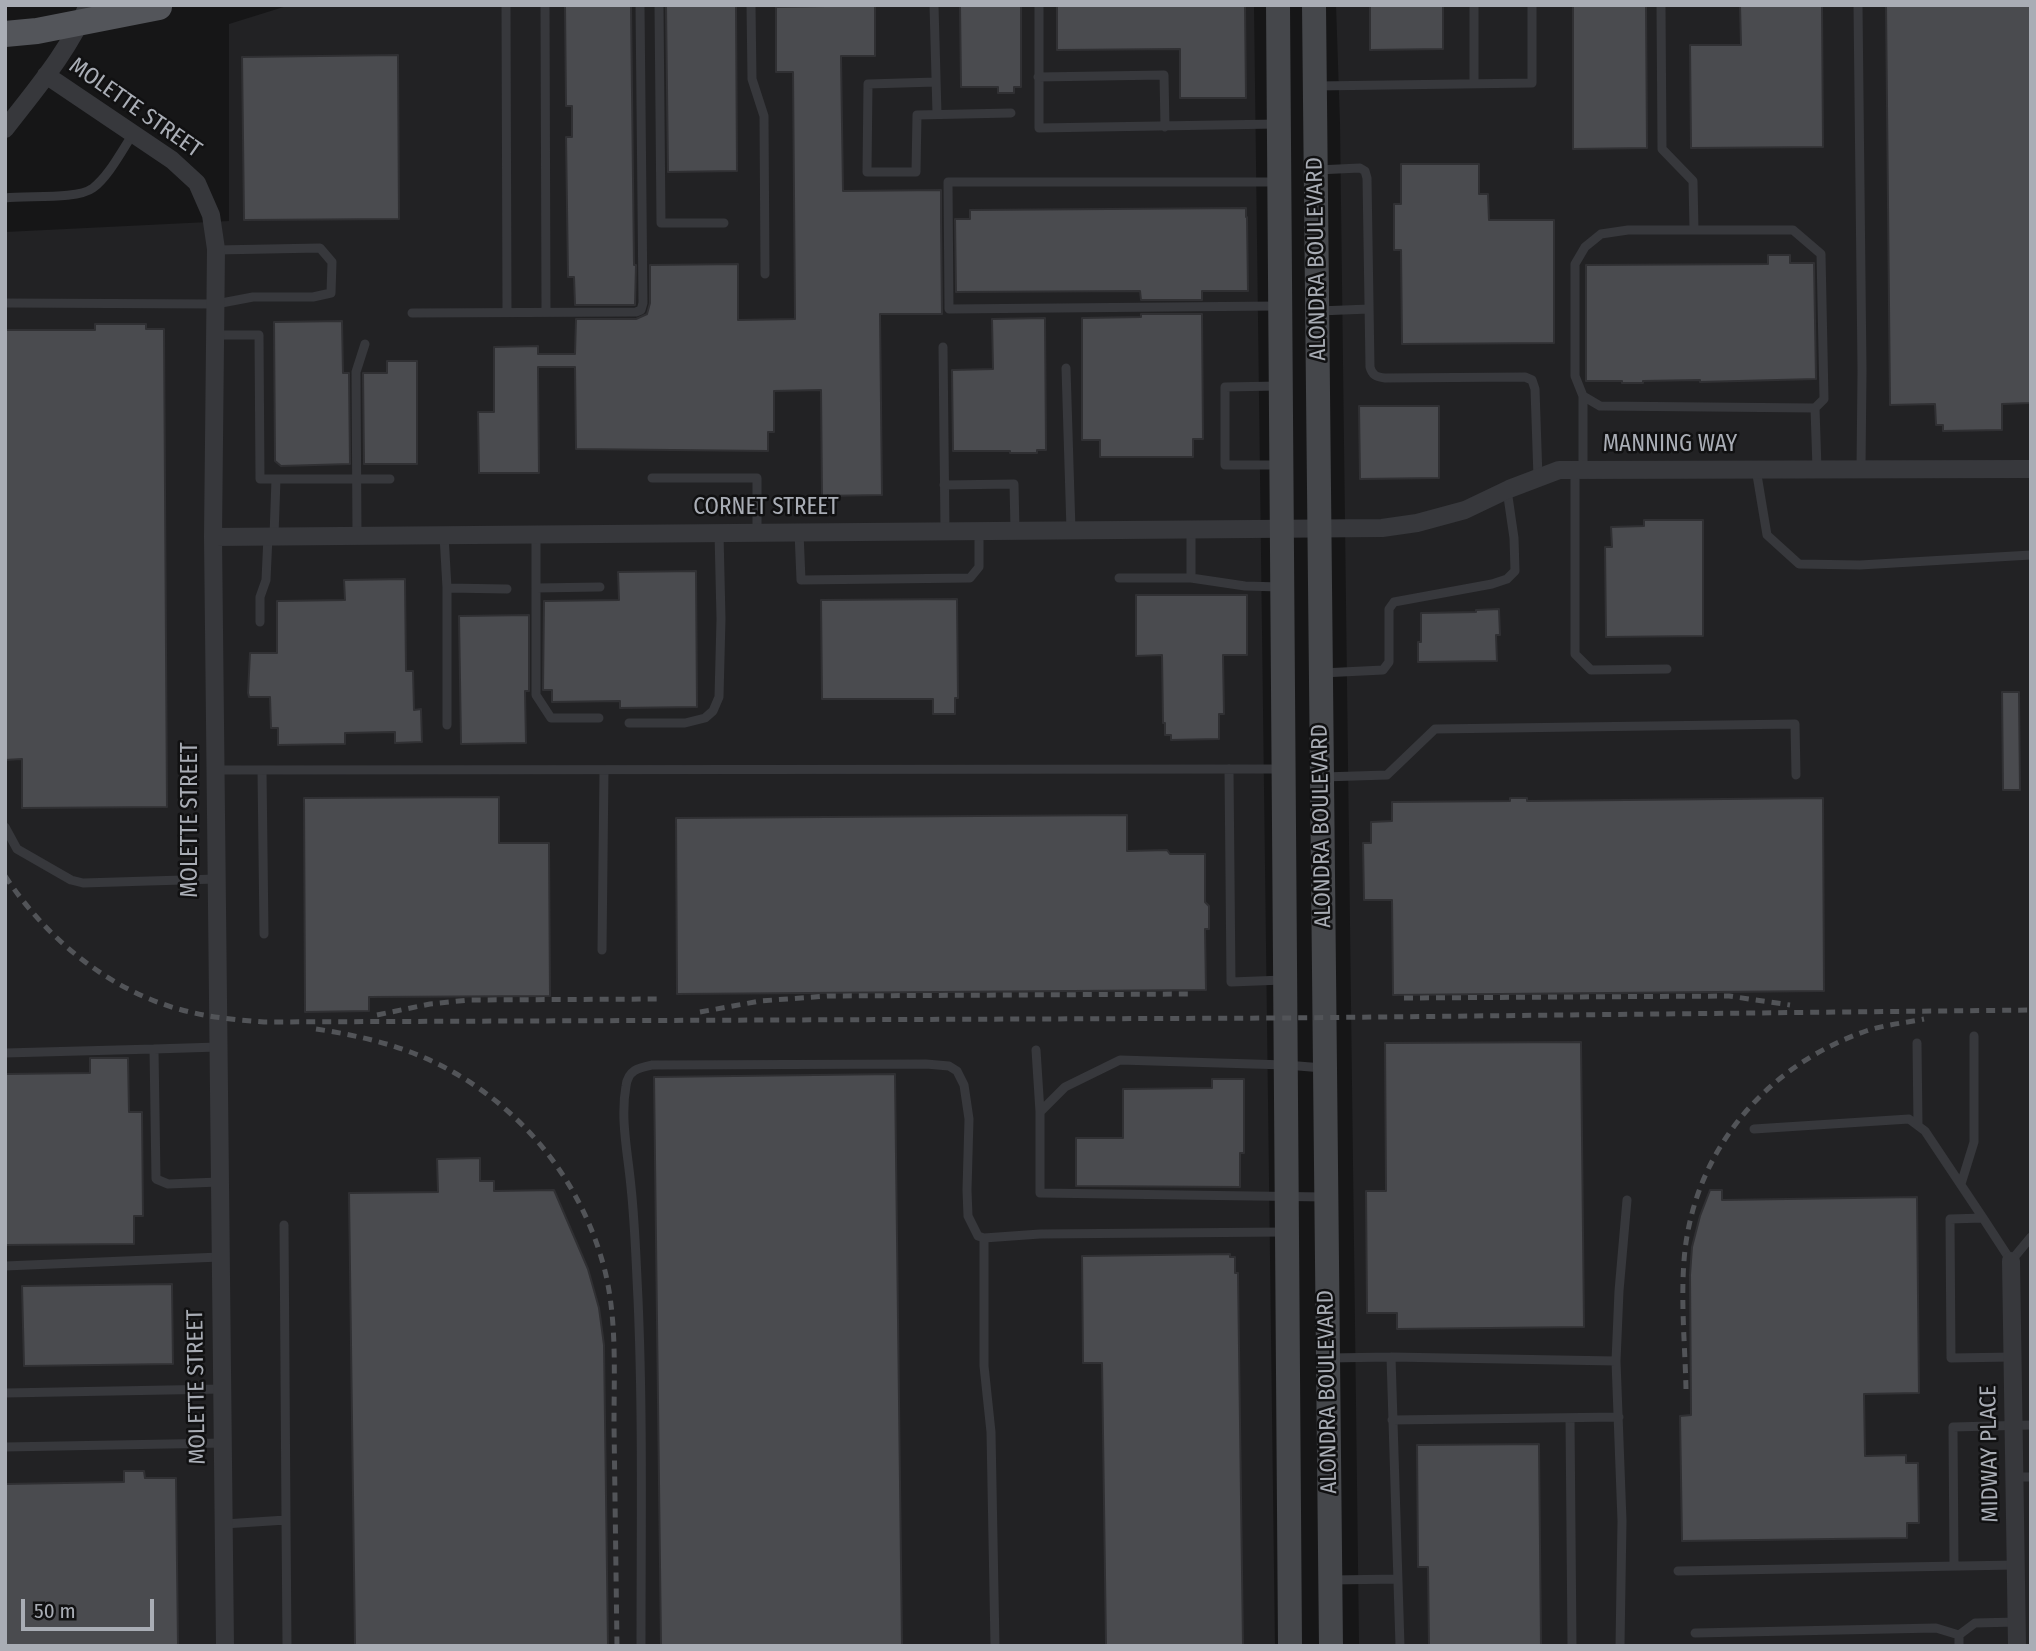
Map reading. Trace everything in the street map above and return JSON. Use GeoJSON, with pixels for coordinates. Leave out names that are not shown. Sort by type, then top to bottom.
{"type":"FeatureCollection","features":[{"type":"Feature","properties":{"kind":"main road","name":"ALONDRA BOULEVARD"},"geometry":{"type":"LineString","coordinates":[[1278,5],[1290,1646]]}},
{"type":"Feature","properties":{"kind":"main road","name":"ALONDRA BOULEVARD"},"geometry":{"type":"LineString","coordinates":[[1314,5],[1331,1646]]}},
{"type":"Feature","properties":{"kind":"main road"},"geometry":{"type":"LineString","coordinates":[[5,34],[37,31],[159,7]]}},
{"type":"Feature","properties":{"kind":"main road"},"geometry":{"type":"LineString","coordinates":[[1287,1232],[1326,1234]]}},
{"type":"Feature","properties":{"kind":"street"},"geometry":{"type":"LineString","coordinates":[[5,129],[81,23],[88,5]]}},
{"type":"Feature","properties":{"kind":"street","name":"MOLETTE STREET"},"geometry":{"type":"LineString","coordinates":[[46,75],[172,160],[197,183],[211,215],[216,250],[213,537],[225,1646]]}},
{"type":"Feature","properties":{"kind":"street","name":"MANNING WAY"},"geometry":{"type":"LineString","coordinates":[[1319,528],[1382,528],[1417,523],[1465,510],[1559,470],[2031,469]]}},
{"type":"Feature","properties":{"kind":"street","name":"CORNET STREET"},"geometry":{"type":"LineString","coordinates":[[213,537],[1319,528]]}},
{"type":"Feature","properties":{"kind":"street","name":"MIDWAY PLACE"},"geometry":{"type":"LineString","coordinates":[[2011,1261],[2013,1357],[2022,1425],[2023,1477],[2016,1565],[2017,1646]]}},
{"type":"Feature","properties":{"kind":"lane"},"geometry":{"type":"LineString","coordinates":[[506,5],[506,312]]}},
{"type":"Feature","properties":{"kind":"lane"},"geometry":{"type":"LineString","coordinates":[[545,5],[546,312]]}},
{"type":"Feature","properties":{"kind":"lane"},"geometry":{"type":"LineString","coordinates":[[412,313],[641,310],[640,5]]}},
{"type":"Feature","properties":{"kind":"lane"},"geometry":{"type":"LineString","coordinates":[[659,5],[661,223],[724,223]]}},
{"type":"Feature","properties":{"kind":"lane"},"geometry":{"type":"LineString","coordinates":[[751,5],[752,79],[764,116],[765,274]]}},
{"type":"Feature","properties":{"kind":"lane"},"geometry":{"type":"LineString","coordinates":[[934,5],[937,114]]}},
{"type":"Feature","properties":{"kind":"lane"},"geometry":{"type":"LineString","coordinates":[[1039,5],[1039,128],[1279,124]]}},
{"type":"Feature","properties":{"kind":"lane"},"geometry":{"type":"LineString","coordinates":[[1474,5],[1474,84]]}},
{"type":"Feature","properties":{"kind":"lane"},"geometry":{"type":"LineString","coordinates":[[1315,86],[1532,83],[1532,5]]}},
{"type":"Feature","properties":{"kind":"lane"},"geometry":{"type":"LineString","coordinates":[[1661,5],[1662,149],[1693,181],[1694,230]]}},
{"type":"Feature","properties":{"kind":"lane"},"geometry":{"type":"LineString","coordinates":[[1858,5],[1861,469]]}},
{"type":"Feature","properties":{"kind":"lane"},"geometry":{"type":"LineString","coordinates":[[1038,77],[1164,75],[1165,127]]}},
{"type":"Feature","properties":{"kind":"lane"},"geometry":{"type":"LineString","coordinates":[[936,82],[868,84],[867,172],[916,172],[917,115],[1011,113]]}},
{"type":"Feature","properties":{"kind":"lane"},"geometry":{"type":"LineString","coordinates":[[5,198],[78,194],[90,190],[100,182],[133,134]]}},
{"type":"Feature","properties":{"kind":"lane"},"geometry":{"type":"LineString","coordinates":[[1316,170],[1360,168],[1365,171],[1367,178],[1371,372],[1377,377],[1525,377],[1532,380],[1535,388],[1538,478]]}},
{"type":"Feature","properties":{"kind":"lane"},"geometry":{"type":"LineString","coordinates":[[1279,183],[948,182],[949,309],[1280,306]]}},
{"type":"Feature","properties":{"kind":"lane"},"geometry":{"type":"LineString","coordinates":[[1583,396],[1600,406],[1815,408],[1824,399],[1821,254],[1793,230],[1628,230],[1601,234],[1585,247],[1576,264],[1575,376],[1583,396],[1575,654],[1591,670],[1667,669]]}},
{"type":"Feature","properties":{"kind":"lane"},"geometry":{"type":"LineString","coordinates":[[5,303],[216,304],[262,297],[313,297],[331,293],[332,262],[320,248],[216,250]]}},
{"type":"Feature","properties":{"kind":"lane"},"geometry":{"type":"LineString","coordinates":[[1317,311],[1369,309]]}},
{"type":"Feature","properties":{"kind":"lane"},"geometry":{"type":"LineString","coordinates":[[216,335],[259,335],[260,479],[390,479]]}},
{"type":"Feature","properties":{"kind":"lane"},"geometry":{"type":"LineString","coordinates":[[357,535],[356,372],[365,344]]}},
{"type":"Feature","properties":{"kind":"lane"},"geometry":{"type":"LineString","coordinates":[[943,347],[945,531]]}},
{"type":"Feature","properties":{"kind":"lane"},"geometry":{"type":"LineString","coordinates":[[1066,368],[1070,530]]}},
{"type":"Feature","properties":{"kind":"lane"},"geometry":{"type":"LineString","coordinates":[[1281,386],[1225,387],[1225,466],[1281,466]]}},
{"type":"Feature","properties":{"kind":"lane"},"geometry":{"type":"LineString","coordinates":[[1815,408],[1817,470]]}},
{"type":"Feature","properties":{"kind":"lane"},"geometry":{"type":"LineString","coordinates":[[1756,470],[1768,535],[1799,565],[1860,565],[2031,555]]}},
{"type":"Feature","properties":{"kind":"lane"},"geometry":{"type":"LineString","coordinates":[[652,478],[757,478],[757,532]]}},
{"type":"Feature","properties":{"kind":"lane"},"geometry":{"type":"LineString","coordinates":[[260,622],[260,597],[266,580],[276,479]]}},
{"type":"Feature","properties":{"kind":"lane"},"geometry":{"type":"LineString","coordinates":[[944,485],[1014,484],[1015,530]]}},
{"type":"Feature","properties":{"kind":"lane"},"geometry":{"type":"LineString","coordinates":[[1321,673],[1383,670],[1390,662],[1390,609],[1394,602],[1507,579],[1515,571],[1514,538],[1507,491]]}},
{"type":"Feature","properties":{"kind":"lane"},"geometry":{"type":"LineString","coordinates":[[1191,529],[1191,578]]}},
{"type":"Feature","properties":{"kind":"lane"},"geometry":{"type":"LineString","coordinates":[[799,532],[801,580],[970,578],[979,567],[979,531]]}},
{"type":"Feature","properties":{"kind":"lane"},"geometry":{"type":"LineString","coordinates":[[629,723],[685,723],[705,718],[713,711],[719,697],[719,533]]}},
{"type":"Feature","properties":{"kind":"lane"},"geometry":{"type":"LineString","coordinates":[[536,534],[536,695],[551,718],[599,718]]}},
{"type":"Feature","properties":{"kind":"lane"},"geometry":{"type":"LineString","coordinates":[[444,535],[447,589],[447,725]]}},
{"type":"Feature","properties":{"kind":"lane"},"geometry":{"type":"LineString","coordinates":[[1119,578],[1191,578],[1245,586],[1282,587]]}},
{"type":"Feature","properties":{"kind":"lane"},"geometry":{"type":"LineString","coordinates":[[536,588],[600,587]]}},
{"type":"Feature","properties":{"kind":"lane"},"geometry":{"type":"LineString","coordinates":[[447,589],[507,589]]}},
{"type":"Feature","properties":{"kind":"lane"},"geometry":{"type":"LineString","coordinates":[[1322,777],[1387,775],[1435,729],[1781,724],[1795,724],[1796,775]]}},
{"type":"Feature","properties":{"kind":"lane"},"geometry":{"type":"LineString","coordinates":[[1229,769],[1231,982],[1285,980]]}},
{"type":"Feature","properties":{"kind":"lane"},"geometry":{"type":"LineString","coordinates":[[216,770],[1284,769]]}},
{"type":"Feature","properties":{"kind":"lane"},"geometry":{"type":"LineString","coordinates":[[262,770],[264,934]]}},
{"type":"Feature","properties":{"kind":"lane"},"geometry":{"type":"LineString","coordinates":[[602,950],[604,770]]}},
{"type":"Feature","properties":{"kind":"lane"},"geometry":{"type":"LineString","coordinates":[[5,827],[17,849],[71,880],[83,883],[216,879]]}},
{"type":"Feature","properties":{"kind":"lane"},"geometry":{"type":"LineString","coordinates":[[1961,1184],[1974,1142],[1974,1036]]}},
{"type":"Feature","properties":{"kind":"lane"},"geometry":{"type":"LineString","coordinates":[[1917,1043],[1918,1125]]}},
{"type":"Feature","properties":{"kind":"lane"},"geometry":{"type":"LineString","coordinates":[[5,1053],[218,1047]]}},
{"type":"Feature","properties":{"kind":"lane"},"geometry":{"type":"LineString","coordinates":[[154,1049],[156,1179],[168,1184],[219,1182]]}},
{"type":"Feature","properties":{"kind":"lane"},"geometry":{"type":"LineString","coordinates":[[1036,1050],[1040,1112],[1040,1193],[1326,1197]]}},
{"type":"Feature","properties":{"kind":"lane"},"geometry":{"type":"LineString","coordinates":[[1040,1112],[1065,1087],[1120,1060],[1325,1068]]}},
{"type":"Feature","properties":{"kind":"lane"},"geometry":{"type":"LineString","coordinates":[[642,1646],[638,1300],[625,1121],[626,1083],[630,1072],[652,1065],[950,1066],[957,1071],[964,1085],[969,1119],[968,1216],[978,1236],[1287,1232]]}},
{"type":"Feature","properties":{"kind":"lane"},"geometry":{"type":"LineString","coordinates":[[1754,1129],[1909,1119],[1925,1131],[2011,1261],[2031,1237]]}},
{"type":"Feature","properties":{"kind":"lane"},"geometry":{"type":"LineString","coordinates":[[1620,1646],[1622,1521],[1616,1362],[1626,1200]]}},
{"type":"Feature","properties":{"kind":"lane"},"geometry":{"type":"LineString","coordinates":[[1983,1218],[1950,1219],[1951,1358],[2013,1357]]}},
{"type":"Feature","properties":{"kind":"lane"},"geometry":{"type":"LineString","coordinates":[[284,1225],[287,1646]]}},
{"type":"Feature","properties":{"kind":"lane"},"geometry":{"type":"LineString","coordinates":[[984,1238],[984,1366],[991,1432],[995,1646]]}},
{"type":"Feature","properties":{"kind":"lane"},"geometry":{"type":"LineString","coordinates":[[5,1266],[220,1257]]}},
{"type":"Feature","properties":{"kind":"lane"},"geometry":{"type":"LineString","coordinates":[[1391,1357],[1400,1646]]}},
{"type":"Feature","properties":{"kind":"lane"},"geometry":{"type":"LineString","coordinates":[[1328,1358],[1616,1362]]}},
{"type":"Feature","properties":{"kind":"lane"},"geometry":{"type":"LineString","coordinates":[[5,1393],[222,1389]]}},
{"type":"Feature","properties":{"kind":"lane"},"geometry":{"type":"LineString","coordinates":[[1392,1420],[1619,1417]]}},
{"type":"Feature","properties":{"kind":"lane"},"geometry":{"type":"LineString","coordinates":[[1570,1418],[1572,1646]]}},
{"type":"Feature","properties":{"kind":"lane"},"geometry":{"type":"LineString","coordinates":[[1954,1566],[1953,1427],[2022,1425]]}},
{"type":"Feature","properties":{"kind":"lane"},"geometry":{"type":"LineString","coordinates":[[5,1447],[223,1443]]}},
{"type":"Feature","properties":{"kind":"lane"},"geometry":{"type":"LineString","coordinates":[[224,1524],[286,1520]]}},
{"type":"Feature","properties":{"kind":"lane"},"geometry":{"type":"LineString","coordinates":[[1678,1571],[2016,1565]]}},
{"type":"Feature","properties":{"kind":"lane"},"geometry":{"type":"LineString","coordinates":[[1330,1580],[1398,1579]]}},
{"type":"Feature","properties":{"kind":"lane"},"geometry":{"type":"LineString","coordinates":[[1959,1635],[1975,1623],[2017,1622]]}},
{"type":"Feature","properties":{"kind":"lane"},"geometry":{"type":"LineString","coordinates":[[1695,1633],[1936,1628],[1959,1635]]}},
{"type":"Feature","properties":{"kind":"lane"},"geometry":{"type":"LineString","coordinates":[[1959,1635],[1959,1646]]}},
{"type":"Feature","properties":{"kind":"shaded area"},"geometry":{"type":"Polygon","coordinates":[[[290,5],[1254,5],[1275,1646],[5,1646],[5,232],[229,221],[229,24],[290,5]]]}},
{"type":"Feature","properties":{"kind":"shaded area"},"geometry":{"type":"Polygon","coordinates":[[[1336,5],[2031,5],[2031,1646],[1359,1646],[1340,124],[1336,5]]]}},
{"type":"Feature","properties":{"kind":"building"},"geometry":{"type":"Polygon","coordinates":[[[565,5],[631,5],[635,305],[575,305],[574,277],[568,277],[566,137],[572,137],[572,106],[566,106],[565,5]]]}},
{"type":"Feature","properties":{"kind":"building"},"geometry":{"type":"Polygon","coordinates":[[[666,5],[736,5],[737,171],[668,172],[666,5]]]}},
{"type":"Feature","properties":{"kind":"building"},"geometry":{"type":"Polygon","coordinates":[[[875,5],[875,56],[841,56],[843,191],[941,190],[942,314],[880,314],[882,495],[822,496],[821,390],[774,391],[774,432],[768,432],[768,451],[576,449],[575,367],[538,367],[539,473],[479,473],[478,412],[494,412],[494,347],[538,346],[538,354],[575,354],[576,319],[636,319],[647,314],[650,303],[650,265],[738,264],[738,320],[795,319],[793,72],[776,72],[776,7],[875,5]]]}},
{"type":"Feature","properties":{"kind":"building"},"geometry":{"type":"Polygon","coordinates":[[[960,5],[1021,5],[1021,87],[1014,87],[1014,93],[998,93],[998,87],[961,87],[960,5]]]}},
{"type":"Feature","properties":{"kind":"building"},"geometry":{"type":"Polygon","coordinates":[[[1057,5],[1245,5],[1246,98],[1180,98],[1180,49],[1057,50],[1057,5]]]}},
{"type":"Feature","properties":{"kind":"building"},"geometry":{"type":"Polygon","coordinates":[[[1370,5],[1443,5],[1443,49],[1370,50],[1370,5]]]}},
{"type":"Feature","properties":{"kind":"building"},"geometry":{"type":"Polygon","coordinates":[[[1573,5],[1646,5],[1647,148],[1573,149],[1573,5]]]}},
{"type":"Feature","properties":{"kind":"building"},"geometry":{"type":"Polygon","coordinates":[[[1740,5],[1822,5],[1823,147],[1691,148],[1690,45],[1741,45],[1740,5]]]}},
{"type":"Feature","properties":{"kind":"building"},"geometry":{"type":"Polygon","coordinates":[[[1886,5],[2031,5],[2031,403],[2002,404],[2002,430],[1943,431],[1943,425],[1936,425],[1935,404],[1890,405],[1886,5]]]}},
{"type":"Feature","properties":{"kind":"building"},"geometry":{"type":"Polygon","coordinates":[[[398,55],[399,219],[244,220],[242,57],[398,55]]]}},
{"type":"Feature","properties":{"kind":"building"},"geometry":{"type":"Polygon","coordinates":[[[1401,164],[1479,164],[1479,194],[1488,194],[1489,220],[1554,220],[1554,343],[1402,344],[1401,250],[1394,250],[1394,204],[1401,204],[1401,164]]]}},
{"type":"Feature","properties":{"kind":"building"},"geometry":{"type":"Polygon","coordinates":[[[1246,208],[1248,291],[1202,291],[1202,300],[1141,300],[1140,291],[956,292],[955,219],[970,219],[970,210],[1246,208]]]}},
{"type":"Feature","properties":{"kind":"building"},"geometry":{"type":"Polygon","coordinates":[[[1768,255],[1790,255],[1790,263],[1814,263],[1816,379],[1643,383],[1586,381],[1586,265],[1768,264],[1768,255]]]}},
{"type":"Feature","properties":{"kind":"building"},"geometry":{"type":"Polygon","coordinates":[[[1141,314],[1202,314],[1203,439],[1193,439],[1193,457],[1100,457],[1100,440],[1082,440],[1082,318],[1141,317],[1141,314]]]}},
{"type":"Feature","properties":{"kind":"building"},"geometry":{"type":"Polygon","coordinates":[[[1045,318],[1046,450],[1037,450],[1037,453],[953,451],[952,370],[993,369],[992,319],[1045,318]]]}},
{"type":"Feature","properties":{"kind":"building"},"geometry":{"type":"Polygon","coordinates":[[[342,321],[343,373],[349,373],[350,464],[281,466],[275,461],[274,322],[342,321]]]}},
{"type":"Feature","properties":{"kind":"building"},"geometry":{"type":"Polygon","coordinates":[[[95,324],[146,324],[146,329],[164,329],[167,807],[22,808],[22,759],[5,760],[5,330],[95,330],[95,324]]]}},
{"type":"Feature","properties":{"kind":"building"},"geometry":{"type":"Polygon","coordinates":[[[387,361],[417,361],[417,464],[364,464],[363,373],[387,373],[387,361]]]}},
{"type":"Feature","properties":{"kind":"building"},"geometry":{"type":"Polygon","coordinates":[[[1359,406],[1439,406],[1439,478],[1360,479],[1359,406]]]}},
{"type":"Feature","properties":{"kind":"building"},"geometry":{"type":"Polygon","coordinates":[[[1644,520],[1703,520],[1703,636],[1606,637],[1605,547],[1612,547],[1611,527],[1644,526],[1644,520]]]}},
{"type":"Feature","properties":{"kind":"building"},"geometry":{"type":"Polygon","coordinates":[[[696,571],[697,707],[620,708],[620,701],[552,702],[552,690],[543,690],[544,601],[619,600],[618,572],[696,571]]]}},
{"type":"Feature","properties":{"kind":"building"},"geometry":{"type":"Polygon","coordinates":[[[405,579],[406,671],[413,671],[414,710],[421,709],[422,742],[395,743],[395,732],[345,733],[345,744],[278,745],[278,728],[271,728],[270,697],[249,697],[248,693],[250,653],[277,653],[277,601],[345,600],[344,580],[405,579]]]}},
{"type":"Feature","properties":{"kind":"building"},"geometry":{"type":"Polygon","coordinates":[[[1136,595],[1247,595],[1247,655],[1223,655],[1224,714],[1219,714],[1219,739],[1171,740],[1171,735],[1165,735],[1162,655],[1136,656],[1136,595]]]}},
{"type":"Feature","properties":{"kind":"building"},"geometry":{"type":"Polygon","coordinates":[[[957,599],[958,698],[955,698],[955,714],[933,714],[933,699],[822,699],[821,600],[957,599]]]}},
{"type":"Feature","properties":{"kind":"building"},"geometry":{"type":"Polygon","coordinates":[[[1499,609],[1497,661],[1418,662],[1421,613],[1499,609]]]}},
{"type":"Feature","properties":{"kind":"building"},"geometry":{"type":"Polygon","coordinates":[[[529,615],[529,691],[525,691],[526,743],[461,744],[459,616],[529,615]]]}},
{"type":"Feature","properties":{"kind":"building"},"geometry":{"type":"Polygon","coordinates":[[[2002,692],[2019,692],[2020,790],[2003,790],[2002,692]]]}},
{"type":"Feature","properties":{"kind":"building"},"geometry":{"type":"Polygon","coordinates":[[[499,797],[499,843],[549,843],[550,996],[369,997],[369,1011],[305,1012],[304,798],[499,797]]]}},
{"type":"Feature","properties":{"kind":"building"},"geometry":{"type":"Polygon","coordinates":[[[1510,798],[1527,798],[1527,801],[1823,798],[1824,991],[1393,995],[1392,900],[1364,900],[1363,843],[1371,843],[1371,822],[1392,821],[1392,802],[1510,801],[1510,798]]]}},
{"type":"Feature","properties":{"kind":"building"},"geometry":{"type":"Polygon","coordinates":[[[1127,815],[1127,851],[1167,850],[1170,854],[1205,854],[1205,902],[1209,906],[1209,929],[1205,929],[1206,990],[677,994],[676,818],[1127,815]]]}},
{"type":"Feature","properties":{"kind":"building"},"geometry":{"type":"Polygon","coordinates":[[[1581,1042],[1584,1327],[1397,1329],[1397,1313],[1367,1313],[1366,1191],[1386,1191],[1385,1043],[1581,1042]]]}},
{"type":"Feature","properties":{"kind":"building"},"geometry":{"type":"Polygon","coordinates":[[[90,1058],[128,1058],[129,1112],[142,1112],[143,1216],[134,1216],[134,1244],[5,1245],[5,1074],[90,1073],[90,1058]]]}},
{"type":"Feature","properties":{"kind":"building"},"geometry":{"type":"Polygon","coordinates":[[[895,1074],[902,1646],[661,1646],[654,1077],[895,1074]]]}},
{"type":"Feature","properties":{"kind":"building"},"geometry":{"type":"Polygon","coordinates":[[[1212,1079],[1244,1079],[1244,1153],[1240,1153],[1240,1187],[1076,1186],[1076,1138],[1123,1138],[1123,1089],[1212,1088],[1212,1079]]]}},
{"type":"Feature","properties":{"kind":"building"},"geometry":{"type":"Polygon","coordinates":[[[480,1158],[480,1181],[494,1181],[494,1191],[554,1190],[588,1269],[599,1308],[604,1345],[608,1646],[355,1646],[349,1193],[438,1192],[437,1159],[480,1158]]]}},
{"type":"Feature","properties":{"kind":"building"},"geometry":{"type":"Polygon","coordinates":[[[1710,1190],[1722,1190],[1722,1200],[1917,1197],[1919,1393],[1864,1394],[1865,1456],[1906,1455],[1906,1463],[1918,1463],[1919,1523],[1907,1523],[1907,1538],[1682,1541],[1680,1416],[1691,1415],[1692,1247],[1710,1190]]]}},
{"type":"Feature","properties":{"kind":"building"},"geometry":{"type":"Polygon","coordinates":[[[1230,1254],[1230,1257],[1235,1257],[1235,1273],[1238,1273],[1243,1646],[1106,1646],[1102,1363],[1083,1363],[1082,1256],[1230,1254]]]}},
{"type":"Feature","properties":{"kind":"building"},"geometry":{"type":"Polygon","coordinates":[[[172,1284],[173,1364],[24,1366],[22,1286],[172,1284]]]}},
{"type":"Feature","properties":{"kind":"building"},"geometry":{"type":"Polygon","coordinates":[[[1539,1444],[1541,1646],[1429,1646],[1428,1567],[1418,1567],[1417,1445],[1539,1444]]]}},
{"type":"Feature","properties":{"kind":"building"},"geometry":{"type":"Polygon","coordinates":[[[124,1471],[144,1471],[145,1478],[176,1478],[178,1646],[5,1646],[5,1484],[124,1482],[124,1471]]]}},
{"type":"Feature","properties":{"kind":"railway"},"geometry":{"type":"LineString","coordinates":[[5,876],[22,900],[62,943],[109,978],[162,1004],[190,1012],[264,1022],[1285,1018],[2031,1010]]}},
{"type":"Feature","properties":{"kind":"railway"},"geometry":{"type":"LineString","coordinates":[[700,1012],[760,1001],[828,996],[1194,994]]}},
{"type":"Feature","properties":{"kind":"railway"},"geometry":{"type":"LineString","coordinates":[[1404,998],[1729,996],[1790,1005]]}},
{"type":"Feature","properties":{"kind":"railway"},"geometry":{"type":"LineString","coordinates":[[377,1015],[430,1004],[469,1000],[658,999]]}},
{"type":"Feature","properties":{"kind":"railway"},"geometry":{"type":"LineString","coordinates":[[1686,1389],[1683,1302],[1685,1250],[1692,1212],[1705,1177],[1722,1144],[1743,1115],[1769,1088],[1798,1065],[1831,1046],[1866,1031],[1924,1019]]}},
{"type":"Feature","properties":{"kind":"railway"},"geometry":{"type":"LineString","coordinates":[[316,1029],[365,1038],[413,1053],[448,1069],[480,1089],[509,1112],[535,1139],[578,1200],[605,1271],[611,1308],[614,1347],[617,1646]]}}]}
